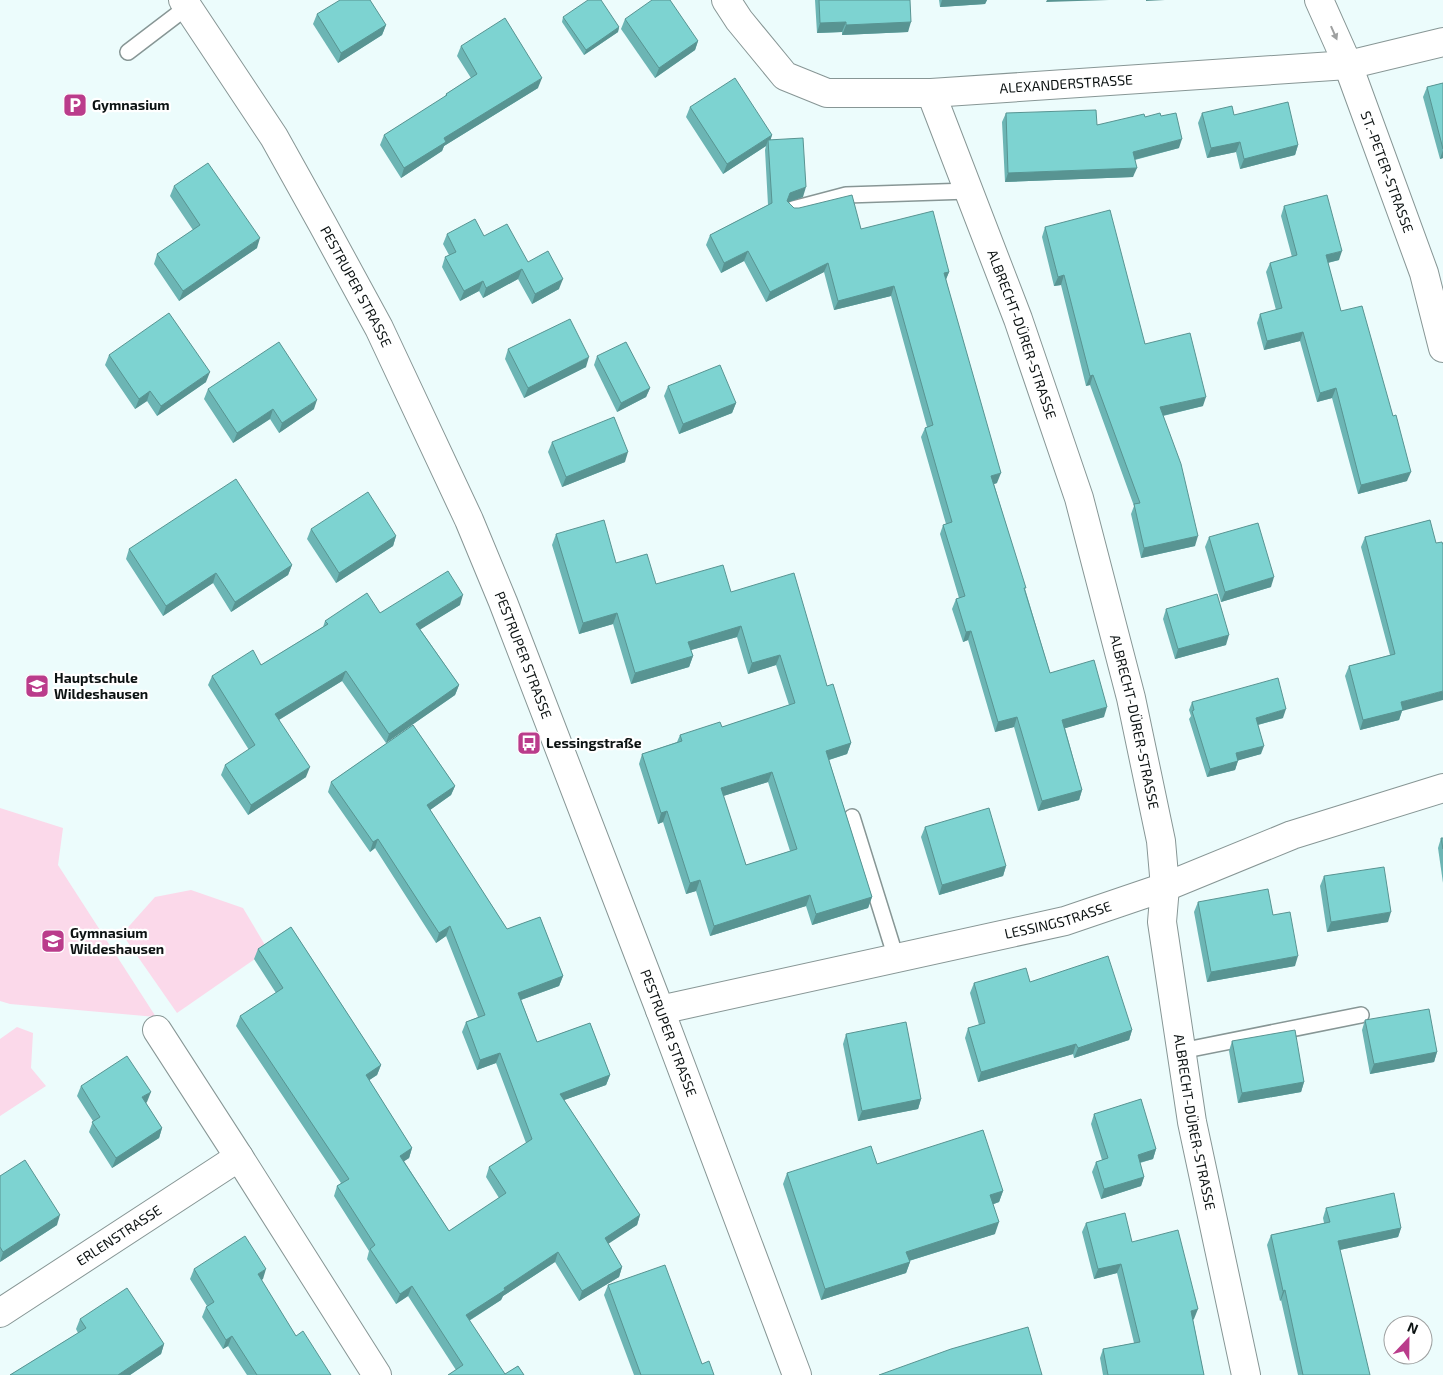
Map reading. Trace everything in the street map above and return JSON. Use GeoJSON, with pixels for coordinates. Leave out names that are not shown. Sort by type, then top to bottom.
{"type":"FeatureCollection","features":[{"type":"Feature","properties":{"kind":"street","name":"ALEXANDERSTRASSE"},"geometry":{"type":"LineString","coordinates":[[726,0],[739,20],[785,76],[827,93],[931,93],[1348,65],[1443,42]]}},
{"type":"Feature","properties":{"kind":"street","name":"ST.-PETER-STRASSE"},"geometry":{"type":"LineString","coordinates":[[1319,0],[1348,65],[1424,273],[1443,348]]}},
{"type":"Feature","properties":{"kind":"street","name":"PESTRUPER STRASSE"},"geometry":{"type":"LineString","coordinates":[[185,4],[274,138],[323,225],[387,345],[469,520],[503,602],[660,1010],[797,1375]]}},
{"type":"Feature","properties":{"kind":"street","name":"ALBRECHT-DÜRER-STRASSE"},"geometry":{"type":"LineString","coordinates":[[931,93],[1018,319],[1079,498],[1131,698],[1161,841],[1165,887],[1162,922],[1192,1122],[1246,1375]]}},
{"type":"Feature","properties":{"kind":"street","name":"LESSINGSTRASSE"},"geometry":{"type":"LineString","coordinates":[[660,1010],[1065,921],[1165,887],[1292,835],[1443,788]]}},
{"type":"Feature","properties":{"kind":"street"},"geometry":{"type":"LineString","coordinates":[[157,1030],[240,1157],[377,1375]]}},
{"type":"Feature","properties":{"kind":"street","name":"ERLENSTRASSE"},"geometry":{"type":"LineString","coordinates":[[0,1313],[240,1157]]}},
{"type":"Feature","properties":{"kind":"lane"},"geometry":{"type":"LineString","coordinates":[[128,52],[185,4]]}},
{"type":"Feature","properties":{"kind":"lane"},"geometry":{"type":"LineString","coordinates":[[793,209],[846,194],[969,191]]}},
{"type":"Feature","properties":{"kind":"lane"},"geometry":{"type":"LineString","coordinates":[[852,817],[896,958]]}},
{"type":"Feature","properties":{"kind":"lane"},"geometry":{"type":"LineString","coordinates":[[1181,1051],[1361,1015]]}},
{"type":"Feature","properties":{"kind":"shaded area","name":"Gymnasium Wildeshausen"},"geometry":{"type":"Polygon","coordinates":[[[0,808],[63,828],[58,865],[156,1017],[10,1004],[0,1001],[0,808]]]}},
{"type":"Feature","properties":{"kind":"shaded area"},"geometry":{"type":"Polygon","coordinates":[[[191,890],[243,908],[268,950],[177,1013],[122,934],[155,897],[191,890]]]}},
{"type":"Feature","properties":{"kind":"shaded area"},"geometry":{"type":"Polygon","coordinates":[[[17,1027],[33,1033],[31,1068],[46,1086],[0,1116],[0,1039],[17,1027]]]}},
{"type":"Feature","properties":{"kind":"building"},"geometry":{"type":"Polygon","coordinates":[[[340,0],[370,0],[386,25],[341,53],[317,14],[340,0]]]}},
{"type":"Feature","properties":{"kind":"building"},"geometry":{"type":"Polygon","coordinates":[[[588,0],[601,0],[619,27],[586,50],[563,17],[588,0]]]}},
{"type":"Feature","properties":{"kind":"building"},"geometry":{"type":"Polygon","coordinates":[[[652,0],[670,0],[698,41],[659,68],[625,19],[652,0]]]}},
{"type":"Feature","properties":{"kind":"building"},"geometry":{"type":"Polygon","coordinates":[[[819,0],[910,0],[911,22],[846,25],[846,22],[820,23],[819,0]]]}},
{"type":"Feature","properties":{"kind":"building"},"geometry":{"type":"Polygon","coordinates":[[[505,18],[542,78],[444,138],[446,142],[404,168],[384,135],[477,74],[461,46],[505,18]]]}},
{"type":"Feature","properties":{"kind":"building"},"geometry":{"type":"Polygon","coordinates":[[[735,78],[772,135],[727,164],[690,107],[735,78]]]}},
{"type":"Feature","properties":{"kind":"building"},"geometry":{"type":"Polygon","coordinates":[[[1443,83],[1443,149],[1427,87],[1443,83]]]}},
{"type":"Feature","properties":{"kind":"building"},"geometry":{"type":"Polygon","coordinates":[[[1288,102],[1298,145],[1244,159],[1240,142],[1211,148],[1202,113],[1232,106],[1234,115],[1288,102]]]}},
{"type":"Feature","properties":{"kind":"building"},"geometry":{"type":"Polygon","coordinates":[[[1096,110],[1097,125],[1144,114],[1145,117],[1160,113],[1161,116],[1176,113],[1182,139],[1133,152],[1137,168],[1008,173],[1006,113],[1096,110]]]}},
{"type":"Feature","properties":{"kind":"building"},"geometry":{"type":"Polygon","coordinates":[[[803,138],[806,187],[790,193],[787,201],[794,208],[852,195],[861,229],[933,211],[949,272],[944,273],[1001,473],[991,476],[1050,673],[1094,660],[1107,707],[1062,720],[1082,790],[1042,801],[1017,717],[998,722],[971,631],[966,632],[956,599],[965,596],[943,525],[952,522],[925,428],[933,425],[894,286],[838,301],[828,263],[770,292],[748,251],[724,263],[710,235],[772,203],[768,140],[803,138]]]}},
{"type":"Feature","properties":{"kind":"building"},"geometry":{"type":"Polygon","coordinates":[[[208,163],[260,238],[183,291],[157,254],[200,225],[174,186],[208,163]]]}},
{"type":"Feature","properties":{"kind":"building"},"geometry":{"type":"Polygon","coordinates":[[[1327,195],[1342,251],[1326,255],[1341,311],[1362,306],[1393,416],[1396,415],[1411,472],[1361,485],[1336,388],[1320,393],[1303,332],[1267,341],[1260,314],[1282,308],[1270,263],[1297,255],[1284,206],[1327,195]]]}},
{"type":"Feature","properties":{"kind":"building"},"geometry":{"type":"Polygon","coordinates":[[[1110,210],[1145,344],[1190,333],[1206,397],[1160,407],[1181,464],[1198,536],[1144,548],[1134,504],[1140,503],[1093,375],[1090,376],[1064,275],[1058,277],[1045,227],[1110,210]]]}},
{"type":"Feature","properties":{"kind":"building"},"geometry":{"type":"Polygon","coordinates":[[[475,219],[484,236],[507,224],[528,262],[548,251],[563,279],[535,294],[522,269],[486,288],[483,281],[464,291],[445,257],[456,252],[447,234],[475,219]]]}},
{"type":"Feature","properties":{"kind":"building"},"geometry":{"type":"Polygon","coordinates":[[[169,313],[210,372],[161,406],[150,391],[139,399],[109,355],[169,313]]]}},
{"type":"Feature","properties":{"kind":"building"},"geometry":{"type":"Polygon","coordinates":[[[570,319],[589,357],[528,388],[508,349],[570,319]]]}},
{"type":"Feature","properties":{"kind":"building"},"geometry":{"type":"Polygon","coordinates":[[[279,342],[317,400],[282,423],[273,409],[237,433],[208,389],[279,342]]]}},
{"type":"Feature","properties":{"kind":"building"},"geometry":{"type":"Polygon","coordinates":[[[626,342],[650,388],[621,403],[597,356],[626,342]]]}},
{"type":"Feature","properties":{"kind":"building"},"geometry":{"type":"Polygon","coordinates":[[[720,365],[736,403],[683,424],[668,386],[720,365]]]}},
{"type":"Feature","properties":{"kind":"building"},"geometry":{"type":"Polygon","coordinates":[[[614,417],[628,452],[566,477],[552,442],[614,417]]]}},
{"type":"Feature","properties":{"kind":"building"},"geometry":{"type":"Polygon","coordinates":[[[236,479],[292,565],[235,602],[216,573],[166,606],[129,549],[236,479]]]}},
{"type":"Feature","properties":{"kind":"building"},"geometry":{"type":"Polygon","coordinates":[[[368,492],[396,536],[339,573],[311,529],[368,492]]]}},
{"type":"Feature","properties":{"kind":"building"},"geometry":{"type":"Polygon","coordinates":[[[604,520],[616,563],[647,554],[656,584],[723,565],[731,592],[794,573],[827,686],[833,684],[851,743],[826,751],[872,897],[816,914],[810,895],[714,926],[700,880],[690,883],[667,811],[661,813],[642,754],[682,741],[680,735],[720,722],[722,727],[795,703],[780,655],[752,663],[741,626],[688,642],[693,656],[635,673],[617,613],[583,623],[556,534],[604,520]],[[772,772],[721,788],[746,865],[797,849],[772,772]]]}},
{"type":"Feature","properties":{"kind":"building"},"geometry":{"type":"Polygon","coordinates":[[[1430,520],[1436,543],[1442,542],[1443,545],[1443,691],[1401,702],[1403,710],[1363,720],[1349,666],[1395,654],[1365,537],[1430,520]]]}},
{"type":"Feature","properties":{"kind":"building"},"geometry":{"type":"Polygon","coordinates":[[[1258,523],[1274,577],[1225,592],[1209,537],[1258,523]]]}},
{"type":"Feature","properties":{"kind":"building"},"geometry":{"type":"Polygon","coordinates":[[[448,571],[463,595],[416,624],[459,685],[389,734],[346,671],[275,714],[310,767],[251,805],[225,765],[255,745],[212,676],[253,650],[261,665],[328,624],[325,621],[367,593],[380,613],[448,571]]]}},
{"type":"Feature","properties":{"kind":"building"},"geometry":{"type":"Polygon","coordinates":[[[1217,594],[1229,635],[1178,649],[1166,609],[1217,594]]]}},
{"type":"Feature","properties":{"kind":"building"},"geometry":{"type":"Polygon","coordinates":[[[1278,678],[1286,709],[1256,718],[1264,746],[1236,753],[1238,761],[1210,769],[1192,711],[1194,710],[1192,702],[1278,678]]]}},
{"type":"Feature","properties":{"kind":"building"},"geometry":{"type":"Polygon","coordinates":[[[413,725],[455,786],[427,805],[507,929],[540,917],[563,976],[518,993],[537,1042],[590,1023],[610,1075],[560,1094],[640,1215],[605,1238],[622,1267],[582,1291],[558,1252],[466,1315],[505,1374],[518,1366],[524,1375],[448,1375],[463,1365],[412,1286],[400,1294],[370,1249],[375,1245],[337,1186],[349,1179],[240,1016],[283,988],[258,949],[291,927],[381,1065],[366,1075],[412,1148],[400,1156],[449,1231],[506,1193],[489,1167],[532,1139],[500,1053],[480,1060],[466,1022],[485,1015],[450,926],[439,933],[378,839],[373,842],[331,782],[413,725]]]}},
{"type":"Feature","properties":{"kind":"building"},"geometry":{"type":"Polygon","coordinates":[[[989,808],[1006,866],[942,885],[925,827],[989,808]]]}},
{"type":"Feature","properties":{"kind":"building"},"geometry":{"type":"Polygon","coordinates":[[[1384,867],[1391,912],[1331,922],[1324,876],[1384,867]]]}},
{"type":"Feature","properties":{"kind":"building"},"geometry":{"type":"Polygon","coordinates":[[[1268,889],[1273,915],[1290,912],[1298,956],[1211,972],[1198,902],[1268,889]]]}},
{"type":"Feature","properties":{"kind":"building"},"geometry":{"type":"Polygon","coordinates":[[[1108,956],[1132,1030],[1078,1048],[1076,1044],[981,1072],[968,1028],[985,1023],[974,983],[1026,968],[1030,982],[1108,956]]]}},
{"type":"Feature","properties":{"kind":"building"},"geometry":{"type":"Polygon","coordinates":[[[1429,1009],[1437,1052],[1374,1064],[1365,1020],[1429,1009]]]}},
{"type":"Feature","properties":{"kind":"building"},"geometry":{"type":"Polygon","coordinates":[[[906,1022],[921,1099],[862,1111],[846,1034],[906,1022]]]}},
{"type":"Feature","properties":{"kind":"building"},"geometry":{"type":"Polygon","coordinates":[[[1295,1030],[1304,1082],[1242,1093],[1232,1041],[1295,1030]]]}},
{"type":"Feature","properties":{"kind":"building"},"geometry":{"type":"Polygon","coordinates":[[[127,1056],[151,1092],[142,1097],[162,1128],[116,1158],[92,1122],[100,1117],[81,1086],[127,1056]]]}},
{"type":"Feature","properties":{"kind":"building"},"geometry":{"type":"Polygon","coordinates":[[[1141,1099],[1156,1149],[1138,1155],[1144,1177],[1104,1189],[1096,1162],[1108,1158],[1094,1114],[1141,1099]]]}},
{"type":"Feature","properties":{"kind":"building"},"geometry":{"type":"Polygon","coordinates":[[[983,1130],[1003,1191],[990,1195],[999,1222],[906,1252],[910,1262],[825,1289],[787,1173],[871,1146],[877,1164],[983,1130]]]}},
{"type":"Feature","properties":{"kind":"building"},"geometry":{"type":"Polygon","coordinates":[[[25,1160],[60,1215],[3,1252],[0,1247],[0,1176],[25,1160]]]}},
{"type":"Feature","properties":{"kind":"building"},"geometry":{"type":"Polygon","coordinates":[[[1394,1193],[1401,1228],[1338,1241],[1370,1375],[1303,1375],[1271,1235],[1330,1222],[1326,1208],[1394,1193]]]}},
{"type":"Feature","properties":{"kind":"building"},"geometry":{"type":"Polygon","coordinates":[[[1125,1213],[1132,1242],[1178,1230],[1198,1309],[1191,1311],[1204,1375],[1108,1375],[1103,1349],[1140,1342],[1121,1264],[1098,1269],[1086,1223],[1125,1213]]]}},
{"type":"Feature","properties":{"kind":"building"},"geometry":{"type":"Polygon","coordinates":[[[245,1236],[266,1269],[258,1274],[296,1336],[303,1331],[331,1375],[257,1375],[232,1336],[226,1340],[206,1307],[214,1302],[194,1269],[245,1236]]]}},
{"type":"Feature","properties":{"kind":"building"},"geometry":{"type":"Polygon","coordinates":[[[665,1265],[702,1364],[709,1361],[714,1375],[641,1375],[608,1285],[665,1265]]]}},
{"type":"Feature","properties":{"kind":"building"},"geometry":{"type":"Polygon","coordinates":[[[127,1288],[164,1344],[118,1375],[10,1375],[86,1328],[80,1319],[127,1288]]]}},
{"type":"Feature","properties":{"kind":"building"},"geometry":{"type":"Polygon","coordinates":[[[1028,1327],[1042,1375],[879,1375],[951,1349],[1028,1327]]]}},
{"type":"Feature","properties":{"kind":"place","name":"Gymnasium"},"geometry":{"type":"Point","coordinates":[75,105]}},
{"type":"Feature","properties":{"kind":"place","name":"Hauptschule Wildeshausen"},"geometry":{"type":"Point","coordinates":[37,686]}},
{"type":"Feature","properties":{"kind":"place","name":"Lessingstraße"},"geometry":{"type":"Point","coordinates":[529,743]}},
{"type":"Feature","properties":{"kind":"place","name":"Gymnasium Wildeshausen"},"geometry":{"type":"Point","coordinates":[53,941]}}]}
